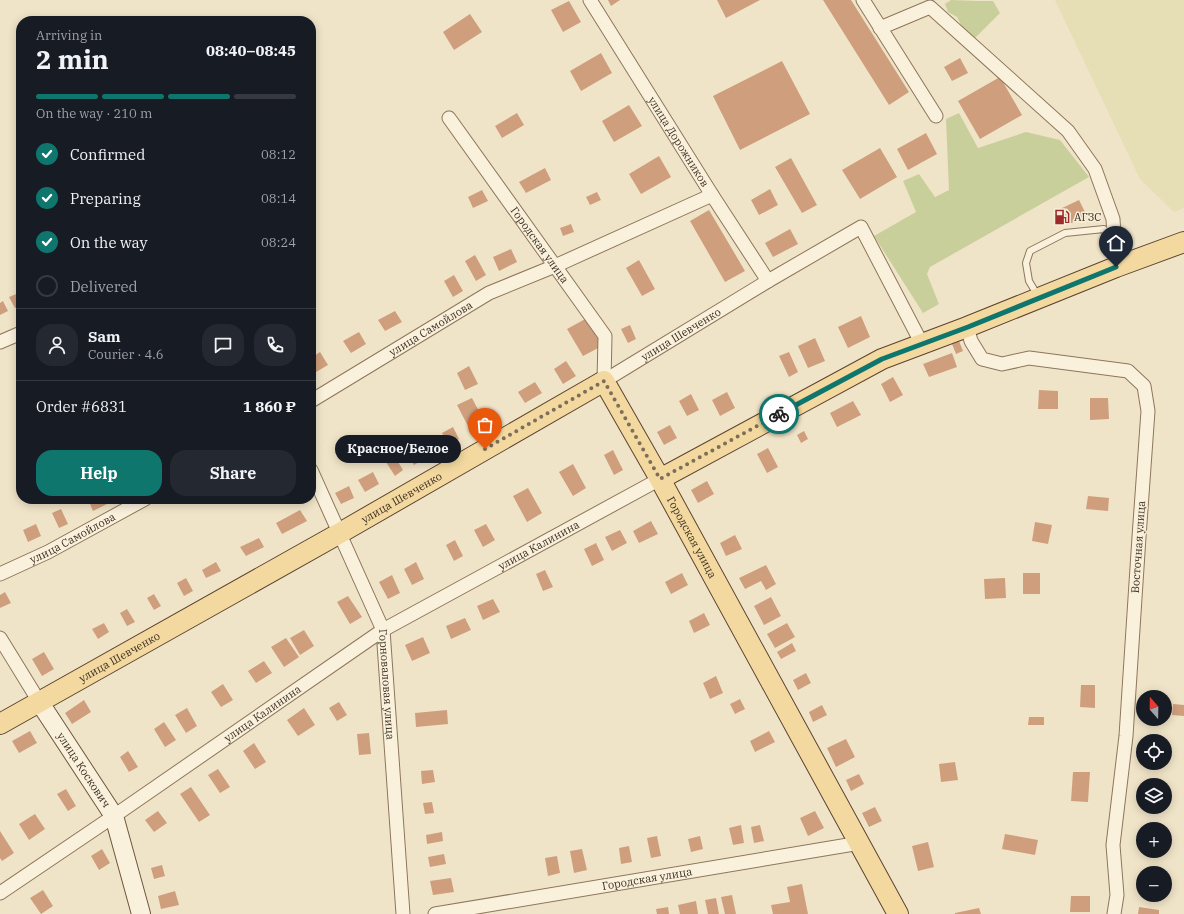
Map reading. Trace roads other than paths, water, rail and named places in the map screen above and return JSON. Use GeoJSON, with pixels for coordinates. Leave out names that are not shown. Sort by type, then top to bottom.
{"type":"FeatureCollection","features":[{"type":"Feature","properties":{"kind":"main road","name":"улица Калинина"},"geometry":{"type":"LineString","coordinates":[[660,479],[882,359],[968,327],[1039,297],[1116,259],[1184,242]]}},
{"type":"Feature","properties":{"kind":"main road","name":"Городская улица"},"geometry":{"type":"LineString","coordinates":[[604,381],[660,479],[860,842],[898,914]]}},
{"type":"Feature","properties":{"kind":"main road","name":"улица Шевченко"},"geometry":{"type":"LineString","coordinates":[[0,724],[40,703],[340,533],[604,381]]}},
{"type":"Feature","properties":{"kind":"street","name":"улица Дорожников"},"geometry":{"type":"LineString","coordinates":[[590,0],[712,195],[768,281]]}},
{"type":"Feature","properties":{"kind":"street"},"geometry":{"type":"LineString","coordinates":[[863,0],[936,116]]}},
{"type":"Feature","properties":{"kind":"street"},"geometry":{"type":"LineString","coordinates":[[880,28],[930,7],[1068,131],[1095,169],[1113,219],[1116,259]]}},
{"type":"Feature","properties":{"kind":"street","name":"Городская улица"},"geometry":{"type":"LineString","coordinates":[[449,118],[605,336],[604,381]]}},
{"type":"Feature","properties":{"kind":"street","name":"улица Самойлова"},"geometry":{"type":"LineString","coordinates":[[316,398],[489,292],[555,266],[712,195]]}},
{"type":"Feature","properties":{"kind":"street","name":"улица Шевченко"},"geometry":{"type":"LineString","coordinates":[[604,381],[768,281],[861,227],[922,344]]}},
{"type":"Feature","properties":{"kind":"street","name":"Восточная улица"},"geometry":{"type":"LineString","coordinates":[[968,327],[971,342],[982,359],[1002,364],[1029,358],[1128,371],[1144,386],[1148,411],[1126,736],[1113,845],[1117,894],[1114,914]]}},
{"type":"Feature","properties":{"kind":"street"},"geometry":{"type":"LineString","coordinates":[[0,342],[16,335]]}},
{"type":"Feature","properties":{"kind":"street","name":"улица Калинина"},"geometry":{"type":"LineString","coordinates":[[0,892],[114,816],[383,630],[660,479]]}},
{"type":"Feature","properties":{"kind":"street","name":"Горноваловая улица"},"geometry":{"type":"LineString","coordinates":[[316,481],[383,630],[403,914]]}},
{"type":"Feature","properties":{"kind":"street","name":"улица Самойлова"},"geometry":{"type":"LineString","coordinates":[[0,574],[48,552],[136,504]]}},
{"type":"Feature","properties":{"kind":"street","name":"улица Коскович"},"geometry":{"type":"LineString","coordinates":[[0,638],[40,703],[114,816],[141,914]]}},
{"type":"Feature","properties":{"kind":"street","name":"Городская улица"},"geometry":{"type":"LineString","coordinates":[[435,914],[860,842]]}},
{"type":"Feature","properties":{"kind":"lane"},"geometry":{"type":"LineString","coordinates":[[1039,297],[1029,281],[1026,263],[1030,251],[1065,233],[1104,229],[1116,259]]}},
{"type":"Feature","properties":{"kind":"place","name":"АГЗС"},"geometry":{"type":"Point","coordinates":[1062,217]}},
{"type":"Feature","properties":{"kind":"place","name":"Красное/Белое"},"geometry":{"type":"Point","coordinates":[485,449]}}]}
